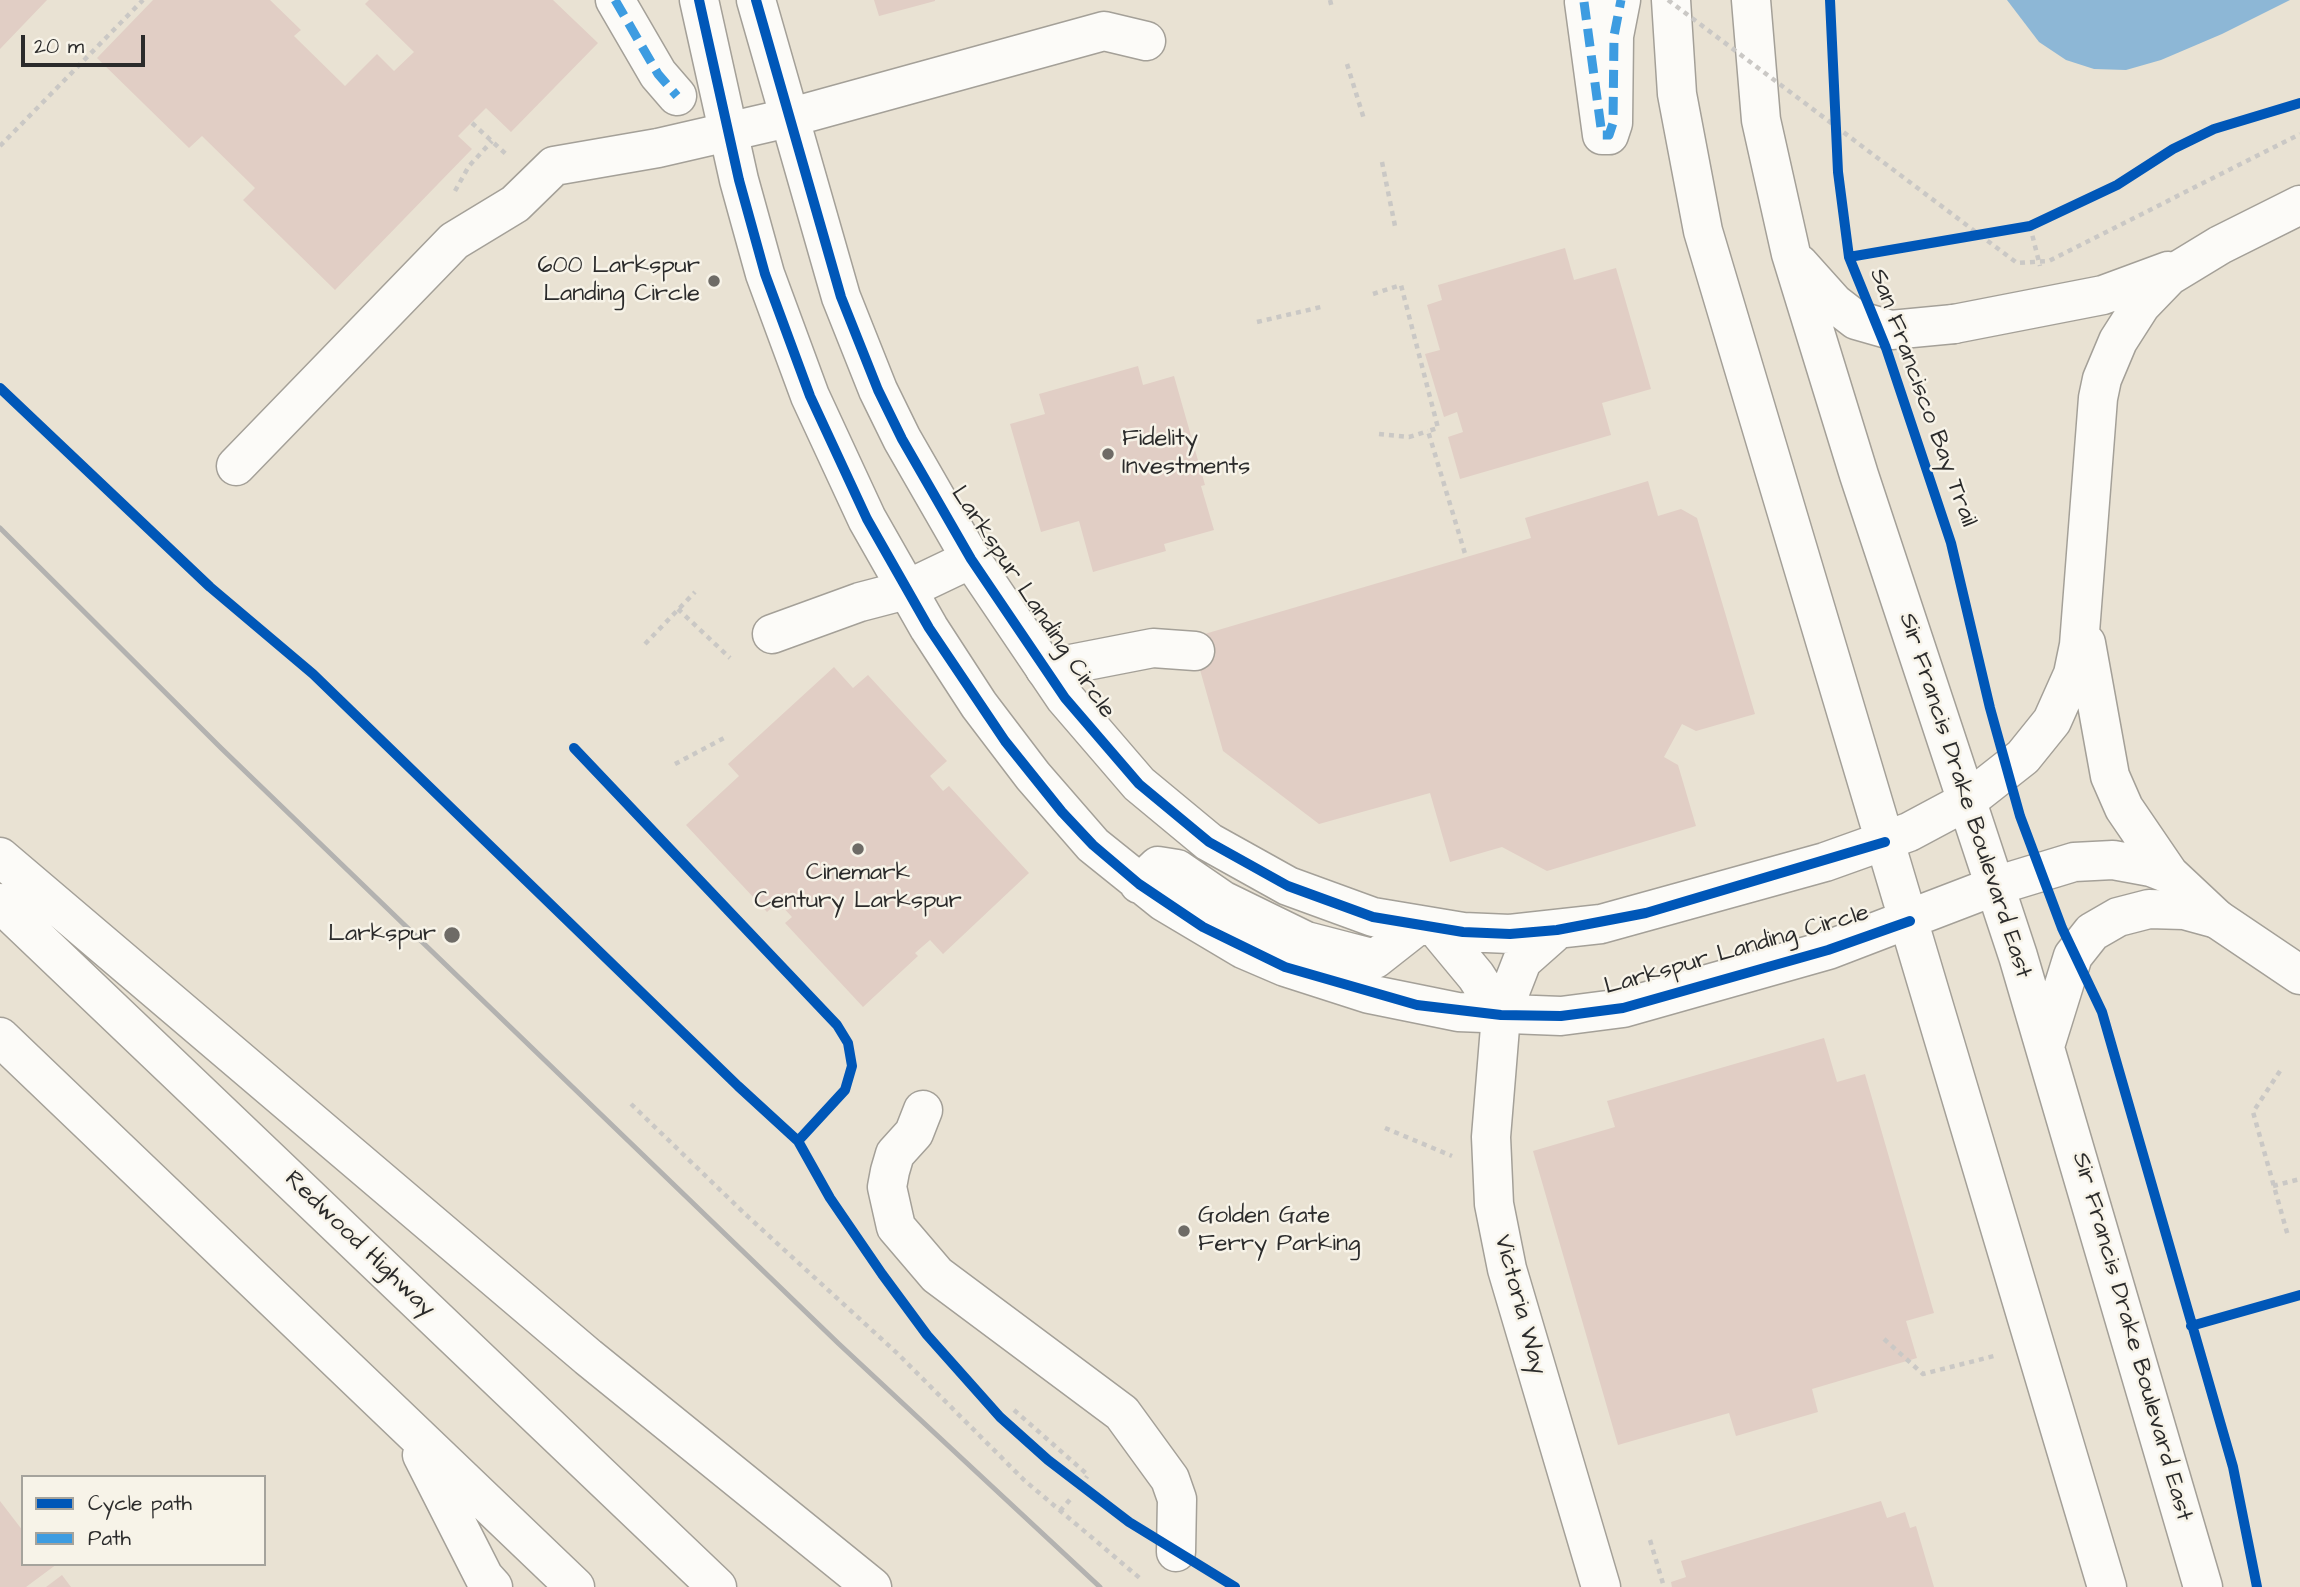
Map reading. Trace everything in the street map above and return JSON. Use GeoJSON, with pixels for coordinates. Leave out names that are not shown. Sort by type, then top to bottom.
{"type":"FeatureCollection","features":[{"type":"Feature","properties":{"kind":"main road"},"geometry":{"type":"LineString","coordinates":[[615,0],[658,74],[677,96]]}},
{"type":"Feature","properties":{"kind":"main road","name":"Larkspur Landing Circle"},"geometry":{"type":"LineString","coordinates":[[699,0],[728,132],[765,274],[793,353],[848,480],[906,590],[979,705],[1032,776],[1093,845],[1139,884],[1203,927],[1285,967],[1417,1005],[1501,1016],[1561,1016],[1623,1008],[1828,950],[1994,886],[2056,866],[2093,860],[2132,863],[2169,874]]}},
{"type":"Feature","properties":{"kind":"main road","name":"Larkspur Landing Circle"},"geometry":{"type":"LineString","coordinates":[[756,0],[827,253],[858,342],[902,439],[971,559],[1085,724],[1130,774],[1209,842],[1247,865],[1319,898],[1373,917],[1427,928],[1510,934],[1557,930],[1646,913],[1885,842],[1933,821],[1967,801],[2016,764],[2052,721],[2073,674],[2081,614]]}},
{"type":"Feature","properties":{"kind":"main road"},"geometry":{"type":"LineString","coordinates":[[1670,0],[1676,94],[1703,231],[2107,1587]]}},
{"type":"Feature","properties":{"kind":"main road","name":"Sir Francis Drake Boulevard East"},"geometry":{"type":"LineString","coordinates":[[1751,0],[1761,120],[1791,254],[1859,475],[2045,1046],[2203,1587]]}},
{"type":"Feature","properties":{"kind":"main road"},"geometry":{"type":"LineString","coordinates":[[236,466],[454,241],[515,204],[554,166],[658,148],[788,118],[1104,32],[1146,41]]}},
{"type":"Feature","properties":{"kind":"main road"},"geometry":{"type":"LineString","coordinates":[[1791,254],[1823,292],[1856,320],[1891,330],[1954,324],[2103,295],[2185,265],[2300,205]]}},
{"type":"Feature","properties":{"kind":"main road"},"geometry":{"type":"LineString","coordinates":[[2185,265],[2141,305],[2118,341],[2102,379],[2093,442],[2081,614],[2099,733],[2109,776],[2124,808],[2147,847],[2169,874],[2217,919],[2300,975]]}},
{"type":"Feature","properties":{"kind":"main road"},"geometry":{"type":"LineString","coordinates":[[772,634],[860,602],[906,590],[971,559]]}},
{"type":"Feature","properties":{"kind":"main road"},"geometry":{"type":"LineString","coordinates":[[1045,669],[1153,648],[1195,651]]}},
{"type":"Feature","properties":{"kind":"main road"},"geometry":{"type":"LineString","coordinates":[[0,857],[588,1357],[872,1587]]}},
{"type":"Feature","properties":{"kind":"main road"},"geometry":{"type":"LineString","coordinates":[[1139,884],[1158,866],[1177,869],[1222,900],[1306,941],[1375,959],[1427,928],[1476,976],[1501,1016]]}},
{"type":"Feature","properties":{"kind":"main road","name":"Redwood Highway"},"geometry":{"type":"LineString","coordinates":[[0,903],[717,1587]]}},
{"type":"Feature","properties":{"kind":"main road"},"geometry":{"type":"LineString","coordinates":[[2045,1046],[2073,956],[2092,932],[2118,917],[2148,909],[2184,910],[2217,919]]}},
{"type":"Feature","properties":{"kind":"main road","name":"Victoria Way"},"geometry":{"type":"LineString","coordinates":[[1557,930],[1522,961],[1501,1016],[1490,1172],[1507,1269],[1601,1587]]}},
{"type":"Feature","properties":{"kind":"main road"},"geometry":{"type":"LineString","coordinates":[[0,1037],[575,1587]]}},
{"type":"Feature","properties":{"kind":"main road"},"geometry":{"type":"LineString","coordinates":[[923,1110],[914,1133],[895,1154],[890,1171],[887,1187],[896,1227],[937,1275],[1129,1421],[1170,1479],[1177,1500],[1176,1552]]}},
{"type":"Feature","properties":{"kind":"main road"},"geometry":{"type":"LineString","coordinates":[[410,1431],[484,1577],[493,1587]]}},
{"type":"Feature","properties":{"kind":"path"},"geometry":{"type":"LineString","coordinates":[[0,146],[143,0]]}},
{"type":"Feature","properties":{"kind":"path"},"geometry":{"type":"LineString","coordinates":[[1330,0],[1332,8]]}},
{"type":"Feature","properties":{"kind":"path"},"geometry":{"type":"LineString","coordinates":[[1670,0],[2017,263],[2049,261],[2300,134]]}},
{"type":"Feature","properties":{"kind":"path"},"geometry":{"type":"LineString","coordinates":[[1347,64],[1364,119]]}},
{"type":"Feature","properties":{"kind":"path"},"geometry":{"type":"LineString","coordinates":[[1835,117],[1836,144]]}},
{"type":"Feature","properties":{"kind":"path"},"geometry":{"type":"LineString","coordinates":[[471,123],[509,157]]}},
{"type":"Feature","properties":{"kind":"path"},"geometry":{"type":"LineString","coordinates":[[1382,162],[1395,226]]}},
{"type":"Feature","properties":{"kind":"path"},"geometry":{"type":"LineString","coordinates":[[2041,272],[2025,227],[2043,221]]}},
{"type":"Feature","properties":{"kind":"path"},"geometry":{"type":"LineString","coordinates":[[1968,237],[1996,233]]}},
{"type":"Feature","properties":{"kind":"path"},"geometry":{"type":"LineString","coordinates":[[1373,294],[1401,285],[1438,428],[1409,437],[1379,434]]}},
{"type":"Feature","properties":{"kind":"path"},"geometry":{"type":"LineString","coordinates":[[1257,322],[1321,307]]}},
{"type":"Feature","properties":{"kind":"path"},"geometry":{"type":"LineString","coordinates":[[1428,431],[1466,557]]}},
{"type":"Feature","properties":{"kind":"path"},"geometry":{"type":"LineString","coordinates":[[645,644],[695,592]]}},
{"type":"Feature","properties":{"kind":"path"},"geometry":{"type":"LineString","coordinates":[[678,609],[730,658]]}},
{"type":"Feature","properties":{"kind":"path"},"geometry":{"type":"LineString","coordinates":[[675,764],[726,737]]}},
{"type":"Feature","properties":{"kind":"path"},"geometry":{"type":"LineString","coordinates":[[2280,1071],[2253,1112],[2288,1237]]}},
{"type":"Feature","properties":{"kind":"path"},"geometry":{"type":"LineString","coordinates":[[631,1104],[744,1213],[898,1354],[1024,1480],[1142,1580]]}},
{"type":"Feature","properties":{"kind":"path"},"geometry":{"type":"LineString","coordinates":[[1385,1128],[1490,1172]]}},
{"type":"Feature","properties":{"kind":"path"},"geometry":{"type":"LineString","coordinates":[[2273,1186],[2300,1179]]}},
{"type":"Feature","properties":{"kind":"path"},"geometry":{"type":"LineString","coordinates":[[1884,1339],[1923,1374],[2036,1346]]}},
{"type":"Feature","properties":{"kind":"path"},"geometry":{"type":"LineString","coordinates":[[1014,1410],[1088,1475],[1086,1478]]}},
{"type":"Feature","properties":{"kind":"path"},"geometry":{"type":"LineString","coordinates":[[1069,1478],[1090,1494]]}},
{"type":"Feature","properties":{"kind":"path"},"geometry":{"type":"LineString","coordinates":[[1060,1511],[1073,1496]]}},
{"type":"Feature","properties":{"kind":"path"},"geometry":{"type":"LineString","coordinates":[[1650,1540],[1664,1587]]}},
{"type":"Feature","properties":{"kind":"water"},"geometry":{"type":"Polygon","coordinates":[[[2007,0],[2290,0],[2222,34],[2161,60],[2126,70],[2094,69],[2066,60],[2039,42],[2007,0]]]}},
{"type":"Feature","properties":{"kind":"building"},"geometry":{"type":"Polygon","coordinates":[[[0,0],[47,0],[0,49],[0,0]]]}},
{"type":"Feature","properties":{"kind":"building"},"geometry":{"type":"Polygon","coordinates":[[[153,0],[270,0],[301,30],[294,36],[345,86],[377,54],[394,71],[414,52],[365,4],[369,0],[553,0],[598,43],[511,132],[486,108],[458,136],[472,149],[335,290],[243,200],[255,188],[202,136],[189,148],[97,58],[153,0]]]}},
{"type":"Feature","properties":{"kind":"building"},"geometry":{"type":"Polygon","coordinates":[[[874,0],[935,0],[935,1],[879,16],[874,0]]]}},
{"type":"Feature","properties":{"kind":"building"},"geometry":{"type":"Polygon","coordinates":[[[1565,248],[1574,280],[1616,268],[1651,389],[1602,403],[1611,435],[1460,479],[1448,437],[1463,432],[1457,412],[1444,417],[1425,354],[1440,350],[1427,305],[1442,300],[1438,285],[1565,248]]]}},
{"type":"Feature","properties":{"kind":"building","name":"Fidelity Investments"},"geometry":{"type":"Polygon","coordinates":[[[1138,366],[1143,385],[1174,376],[1205,485],[1201,486],[1214,530],[1164,544],[1166,551],[1093,572],[1079,521],[1041,532],[1010,424],[1045,414],[1039,394],[1138,366]]]}},
{"type":"Feature","properties":{"kind":"building"},"geometry":{"type":"Polygon","coordinates":[[[1648,481],[1658,516],[1681,509],[1697,518],[1755,714],[1696,731],[1682,724],[1664,757],[1678,765],[1696,826],[1547,871],[1502,847],[1450,862],[1430,793],[1319,824],[1223,751],[1191,638],[1531,538],[1525,518],[1648,481]]]}},
{"type":"Feature","properties":{"kind":"building","name":"Cinemark Century Larkspur"},"geometry":{"type":"Polygon","coordinates":[[[834,667],[853,688],[868,675],[947,761],[930,776],[943,791],[949,786],[1029,873],[943,954],[930,940],[915,953],[918,956],[863,1007],[785,923],[792,917],[778,902],[767,912],[686,825],[739,776],[728,764],[834,667]]]}},
{"type":"Feature","properties":{"kind":"building"},"geometry":{"type":"Polygon","coordinates":[[[1824,1038],[1837,1082],[1865,1074],[1934,1313],[1906,1321],[1917,1358],[1812,1389],[1818,1412],[1736,1436],[1729,1413],[1618,1445],[1533,1151],[1615,1127],[1607,1101],[1824,1038]]]}},
{"type":"Feature","properties":{"kind":"building"},"geometry":{"type":"Polygon","coordinates":[[[0,1501],[21,1528],[21,1566],[54,1566],[26,1587],[0,1587],[0,1501]]]}},
{"type":"Feature","properties":{"kind":"building"},"geometry":{"type":"Polygon","coordinates":[[[1881,1501],[1887,1518],[1905,1512],[1910,1528],[1916,1526],[1934,1587],[1672,1587],[1671,1582],[1686,1577],[1681,1561],[1881,1501]]]}},
{"type":"Feature","properties":{"kind":"building"},"geometry":{"type":"Polygon","coordinates":[[[62,1575],[71,1587],[46,1587],[62,1575]]]}},
{"type":"Feature","properties":{"kind":"railway"},"geometry":{"type":"LineString","coordinates":[[0,528],[221,748],[839,1344],[1100,1587]]}},
{"type":"Feature","properties":{"kind":"marked path"},"geometry":{"type":"LineString","coordinates":[[615,0],[658,74],[677,96]]}},
{"type":"Feature","properties":{"kind":"marked path"},"geometry":{"type":"LineString","coordinates":[[1584,2],[1602,135],[1609,135],[1613,123],[1614,36],[1621,0]]}},
{"type":"Feature","properties":{"kind":"cycle path"},"geometry":{"type":"LineString","coordinates":[[699,0],[739,180],[765,274],[810,396],[867,519],[929,628],[1005,741],[1062,812],[1093,845],[1139,884],[1203,927],[1285,967],[1417,1005],[1501,1015],[1561,1016],[1623,1008],[1828,950],[1910,921]]}},
{"type":"Feature","properties":{"kind":"cycle path"},"geometry":{"type":"LineString","coordinates":[[756,0],[841,297],[878,390],[902,439],[971,559],[1065,698],[1139,784],[1209,842],[1288,886],[1373,917],[1463,932],[1510,934],[1557,930],[1646,913],[1885,842]]}},
{"type":"Feature","properties":{"kind":"cycle path","name":"San Francisco Bay Trail"},"geometry":{"type":"LineString","coordinates":[[1830,0],[1838,172],[1849,257],[1886,348],[1951,543],[1990,708],[2020,816],[2062,928],[2102,1012],[2233,1467],[2257,1587]]}},
{"type":"Feature","properties":{"kind":"cycle path"},"geometry":{"type":"LineString","coordinates":[[1849,257],[2030,226],[2117,185],[2173,149],[2214,129],[2300,103]]}},
{"type":"Feature","properties":{"kind":"cycle path"},"geometry":{"type":"LineString","coordinates":[[0,388],[210,587],[313,674],[798,1141],[830,1198],[882,1274],[927,1335],[1000,1417],[1048,1460],[1129,1522],[1235,1587]]}},
{"type":"Feature","properties":{"kind":"cycle path"},"geometry":{"type":"LineString","coordinates":[[574,748],[837,1025],[848,1043],[852,1066],[845,1090],[798,1141]]}},
{"type":"Feature","properties":{"kind":"cycle path"},"geometry":{"type":"LineString","coordinates":[[2191,1326],[2300,1295]]}},
{"type":"Feature","properties":{"kind":"place","name":"600 Larkspur Landing Circle"},"geometry":{"type":"Point","coordinates":[714,281]}},
{"type":"Feature","properties":{"kind":"place","name":"Fidelity Investments"},"geometry":{"type":"Point","coordinates":[1108,454]}},
{"type":"Feature","properties":{"kind":"place","name":"Cinemark Century Larkspur"},"geometry":{"type":"Point","coordinates":[858,849]}},
{"type":"Feature","properties":{"kind":"place","name":"Larkspur"},"geometry":{"type":"Point","coordinates":[452,935]}},
{"type":"Feature","properties":{"kind":"place","name":"Golden Gate Ferry Parking"},"geometry":{"type":"Point","coordinates":[1184,1231]}}]}
